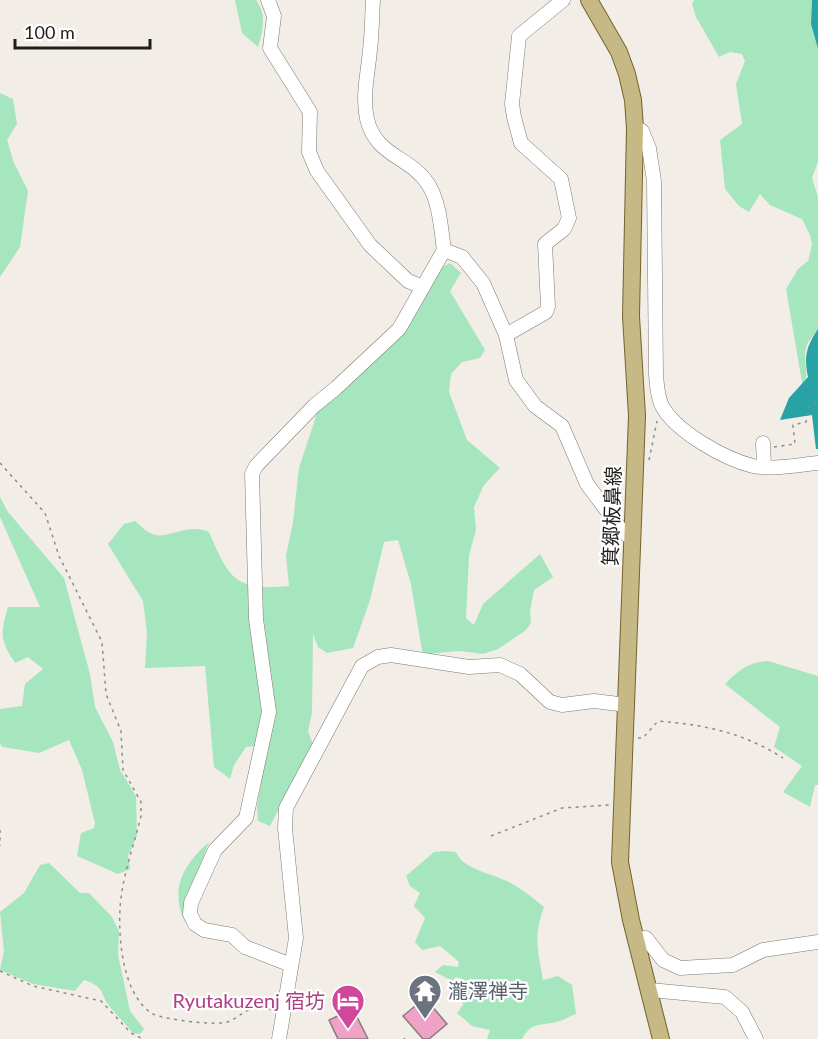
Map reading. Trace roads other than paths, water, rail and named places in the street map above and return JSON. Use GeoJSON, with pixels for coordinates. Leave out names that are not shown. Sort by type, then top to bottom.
{"type":"FeatureCollection","features":[{"type":"Feature","properties":{"kind":"main road","name":"箕郷板鼻線"},"geometry":{"type":"LineString","coordinates":[[589,0],[619,52],[627,74],[633,100],[635,128],[631,316],[638,416],[620,862],[661,1039]]}},
{"type":"Feature","properties":{"kind":"street"},"geometry":{"type":"LineString","coordinates":[[268,0],[274,16],[270,48],[310,112],[309,152],[317,171],[370,245],[402,276],[423,287]]}},
{"type":"Feature","properties":{"kind":"street"},"geometry":{"type":"LineString","coordinates":[[291,965],[245,947],[232,935],[204,930],[195,924],[190,914],[191,903],[214,850],[246,818],[269,712],[268,691],[258,645],[256,619],[252,474],[256,466],[315,405],[399,329],[444,250],[440,222],[428,183],[416,171],[386,152],[374,136],[367,120],[365,101],[373,0]]}},
{"type":"Feature","properties":{"kind":"street"},"geometry":{"type":"LineString","coordinates":[[506,335],[546,312],[548,306],[545,244],[564,229],[569,218],[561,179],[521,143],[512,104],[519,36],[563,0]]}},
{"type":"Feature","properties":{"kind":"street"},"geometry":{"type":"LineString","coordinates":[[635,128],[642,131],[649,148],[654,181],[657,374],[663,406],[669,417],[708,448],[754,466],[818,463]]}},
{"type":"Feature","properties":{"kind":"street"},"geometry":{"type":"LineString","coordinates":[[444,250],[462,258],[474,268],[496,308],[506,335],[516,380],[534,406],[562,426],[587,484],[622,531],[632,539]]}},
{"type":"Feature","properties":{"kind":"street"},"geometry":{"type":"LineString","coordinates":[[763,446],[764,466]]}},
{"type":"Feature","properties":{"kind":"street"},"geometry":{"type":"LineString","coordinates":[[279,1039],[296,939],[285,828],[286,808],[352,681],[367,663],[378,657],[391,655],[469,667],[500,665],[520,674],[550,702],[562,705],[594,701],[627,705]]}},
{"type":"Feature","properties":{"kind":"street"},"geometry":{"type":"LineString","coordinates":[[636,939],[646,938],[663,960],[680,968],[733,965],[763,950],[818,942]]}},
{"type":"Feature","properties":{"kind":"street"},"geometry":{"type":"LineString","coordinates":[[650,990],[725,997],[742,1012],[756,1039]]}},
{"type":"Feature","properties":{"kind":"water"},"geometry":{"type":"Polygon","coordinates":[[[812,0],[818,0],[818,49],[811,24],[812,0]]]}},
{"type":"Feature","properties":{"kind":"water"},"geometry":{"type":"Polygon","coordinates":[[[818,329],[818,449],[816,449],[812,415],[780,420],[789,398],[808,377],[807,352],[818,329]]]}},
{"type":"Feature","properties":{"kind":"place","name":"瀧澤禅寺"},"geometry":{"type":"Point","coordinates":[425,1020]}},
{"type":"Feature","properties":{"kind":"place","name":"Ryutakuzenj 宿坊"},"geometry":{"type":"Point","coordinates":[348,1030]}}]}
